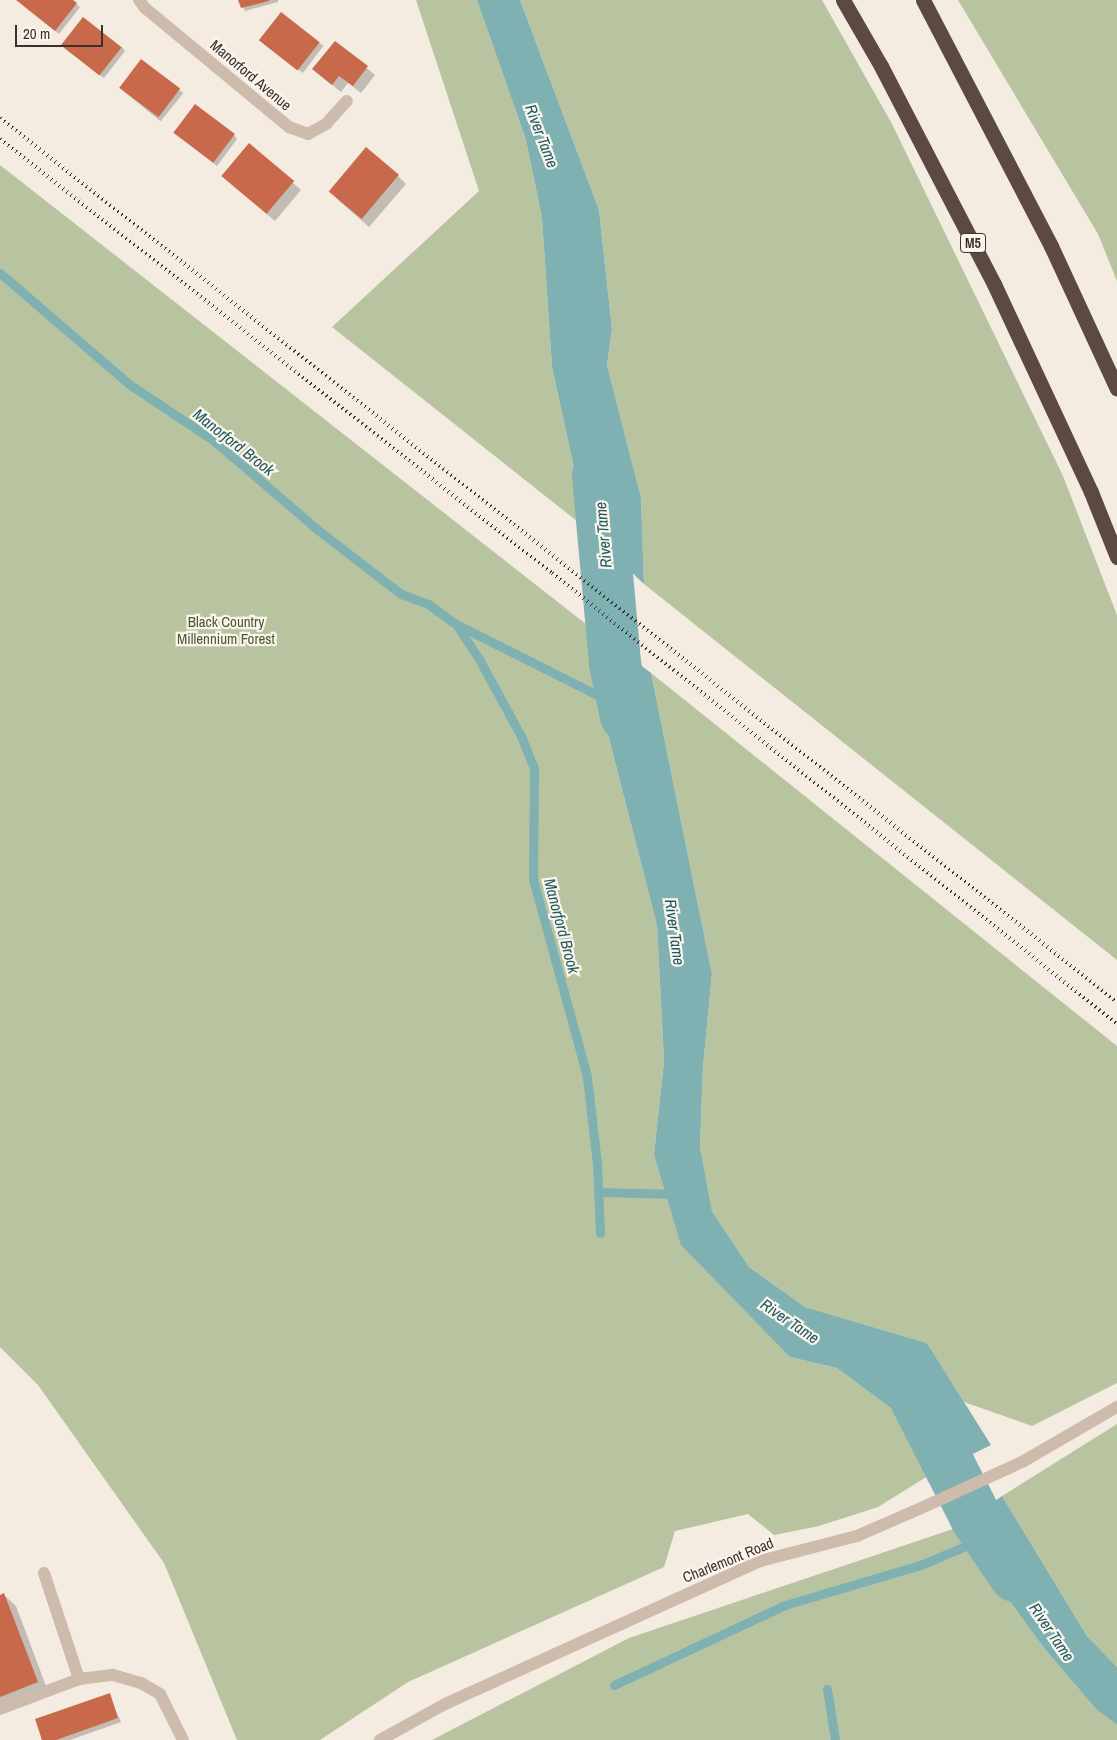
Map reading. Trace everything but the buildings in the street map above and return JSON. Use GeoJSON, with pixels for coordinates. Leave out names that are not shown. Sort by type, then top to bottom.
{"type":"FeatureCollection","features":[{"type":"Feature","properties":{"kind":"highway","name":"M5"},"geometry":{"type":"LineString","coordinates":[[843,0],[881,66],[994,284],[1091,492],[1117,557]]}},
{"type":"Feature","properties":{"kind":"highway"},"geometry":{"type":"LineString","coordinates":[[922,0],[1051,246],[1117,389]]}},
{"type":"Feature","properties":{"kind":"street","name":"Manorford Avenue"},"geometry":{"type":"LineString","coordinates":[[139,0],[145,8],[288,127],[308,134],[326,124],[347,101]]}},
{"type":"Feature","properties":{"kind":"street","name":"Charlemont Road"},"geometry":{"type":"LineString","coordinates":[[380,1740],[445,1704],[760,1561],[857,1536],[928,1505],[1022,1462],[1117,1407]]}},
{"type":"Feature","properties":{"kind":"street"},"geometry":{"type":"LineString","coordinates":[[44,1573],[79,1679]]}},
{"type":"Feature","properties":{"kind":"street"},"geometry":{"type":"LineString","coordinates":[[0,1709],[79,1679],[113,1676],[141,1682],[160,1694],[183,1740]]}},
{"type":"Feature","properties":{"kind":"green space"},"geometry":{"type":"Polygon","coordinates":[[[416,0],[477,0],[526,140],[542,218],[552,367],[573,463],[578,522],[332,327],[479,191],[416,0]]]}},
{"type":"Feature","properties":{"kind":"green space"},"geometry":{"type":"Polygon","coordinates":[[[520,0],[822,0],[892,124],[1063,476],[1117,615],[1117,960],[644,584],[641,498],[607,365],[612,329],[599,210],[520,0]]]}},
{"type":"Feature","properties":{"kind":"green space"},"geometry":{"type":"Polygon","coordinates":[[[958,0],[1117,0],[1117,281],[1098,234],[958,0]]]}},
{"type":"Feature","properties":{"kind":"green space","name":"Black Country Millennium Forest"},"geometry":{"type":"Polygon","coordinates":[[[0,165],[591,628],[602,711],[657,925],[664,1062],[654,1154],[790,1357],[837,1368],[892,1409],[928,1476],[878,1507],[819,1526],[774,1535],[748,1514],[675,1531],[664,1567],[408,1682],[320,1740],[237,1740],[164,1563],[38,1385],[0,1347],[0,165]]]}},
{"type":"Feature","properties":{"kind":"green space"},"geometry":{"type":"Polygon","coordinates":[[[651,673],[1117,1046],[1117,1383],[1032,1426],[964,1402],[927,1343],[805,1307],[749,1267],[712,1211],[700,1148],[703,1066],[712,974],[651,673]]]}},
{"type":"Feature","properties":{"kind":"green space"},"geometry":{"type":"Polygon","coordinates":[[[1117,1424],[1117,1667],[1087,1636],[1002,1496],[1117,1424]]]}},
{"type":"Feature","properties":{"kind":"green space"},"geometry":{"type":"Polygon","coordinates":[[[956,1528],[1044,1648],[1096,1709],[1117,1725],[1117,1740],[432,1740],[629,1638],[956,1528]]]}},
{"type":"Feature","properties":{"kind":"water"},"geometry":{"type":"Polygon","coordinates":[[[477,0],[520,0],[599,210],[612,329],[607,365],[641,498],[644,584],[578,522],[573,463],[552,367],[542,218],[526,140],[477,0]]]}},
{"type":"Feature","properties":{"kind":"water"},"geometry":{"type":"Polygon","coordinates":[[[591,628],[651,673],[712,974],[703,1066],[700,1147],[712,1211],[749,1267],[805,1307],[927,1343],[991,1445],[928,1476],[892,1409],[837,1368],[790,1357],[681,1245],[654,1154],[664,1062],[657,925],[602,711],[591,628]]]}},
{"type":"Feature","properties":{"kind":"water"},"geometry":{"type":"Polygon","coordinates":[[[1002,1496],[1087,1636],[1117,1667],[1117,1725],[1096,1709],[1044,1648],[956,1528],[1002,1496]]]}},
{"type":"Feature","properties":{"kind":"waterway","name":"Manorford Brook"},"geometry":{"type":"LineString","coordinates":[[0,273],[129,384],[213,440],[318,530],[401,594],[428,604],[456,624],[479,659],[521,736],[534,768],[533,879],[587,1077],[597,1163],[600,1233]]}},
{"type":"Feature","properties":{"kind":"waterway","name":"River Tame"},"geometry":{"type":"LineString","coordinates":[[598,476],[615,664],[626,716]]}},
{"type":"Feature","properties":{"kind":"waterway","name":"Manorford Brook"},"geometry":{"type":"LineString","coordinates":[[456,624],[609,701]]}},
{"type":"Feature","properties":{"kind":"waterway","name":"Manorford Brook"},"geometry":{"type":"LineString","coordinates":[[599,1192],[678,1194]]}},
{"type":"Feature","properties":{"kind":"waterway","name":"River Tame"},"geometry":{"type":"LineString","coordinates":[[916,1400],[976,1518],[1015,1576]]}},
{"type":"Feature","properties":{"kind":"waterway","name":"Manorford Brook"},"geometry":{"type":"LineString","coordinates":[[614,1685],[785,1605],[923,1564],[968,1545]]}},
{"type":"Feature","properties":{"kind":"waterway","name":"Manorford Brook"},"geometry":{"type":"LineString","coordinates":[[827,1689],[835,1740]]}},
{"type":"Feature","properties":{"kind":"railway"},"geometry":{"type":"LineString","coordinates":[[0,118],[1117,1002]]}},
{"type":"Feature","properties":{"kind":"railway"},"geometry":{"type":"LineString","coordinates":[[0,139],[552,573],[1117,1024]]}}]}
